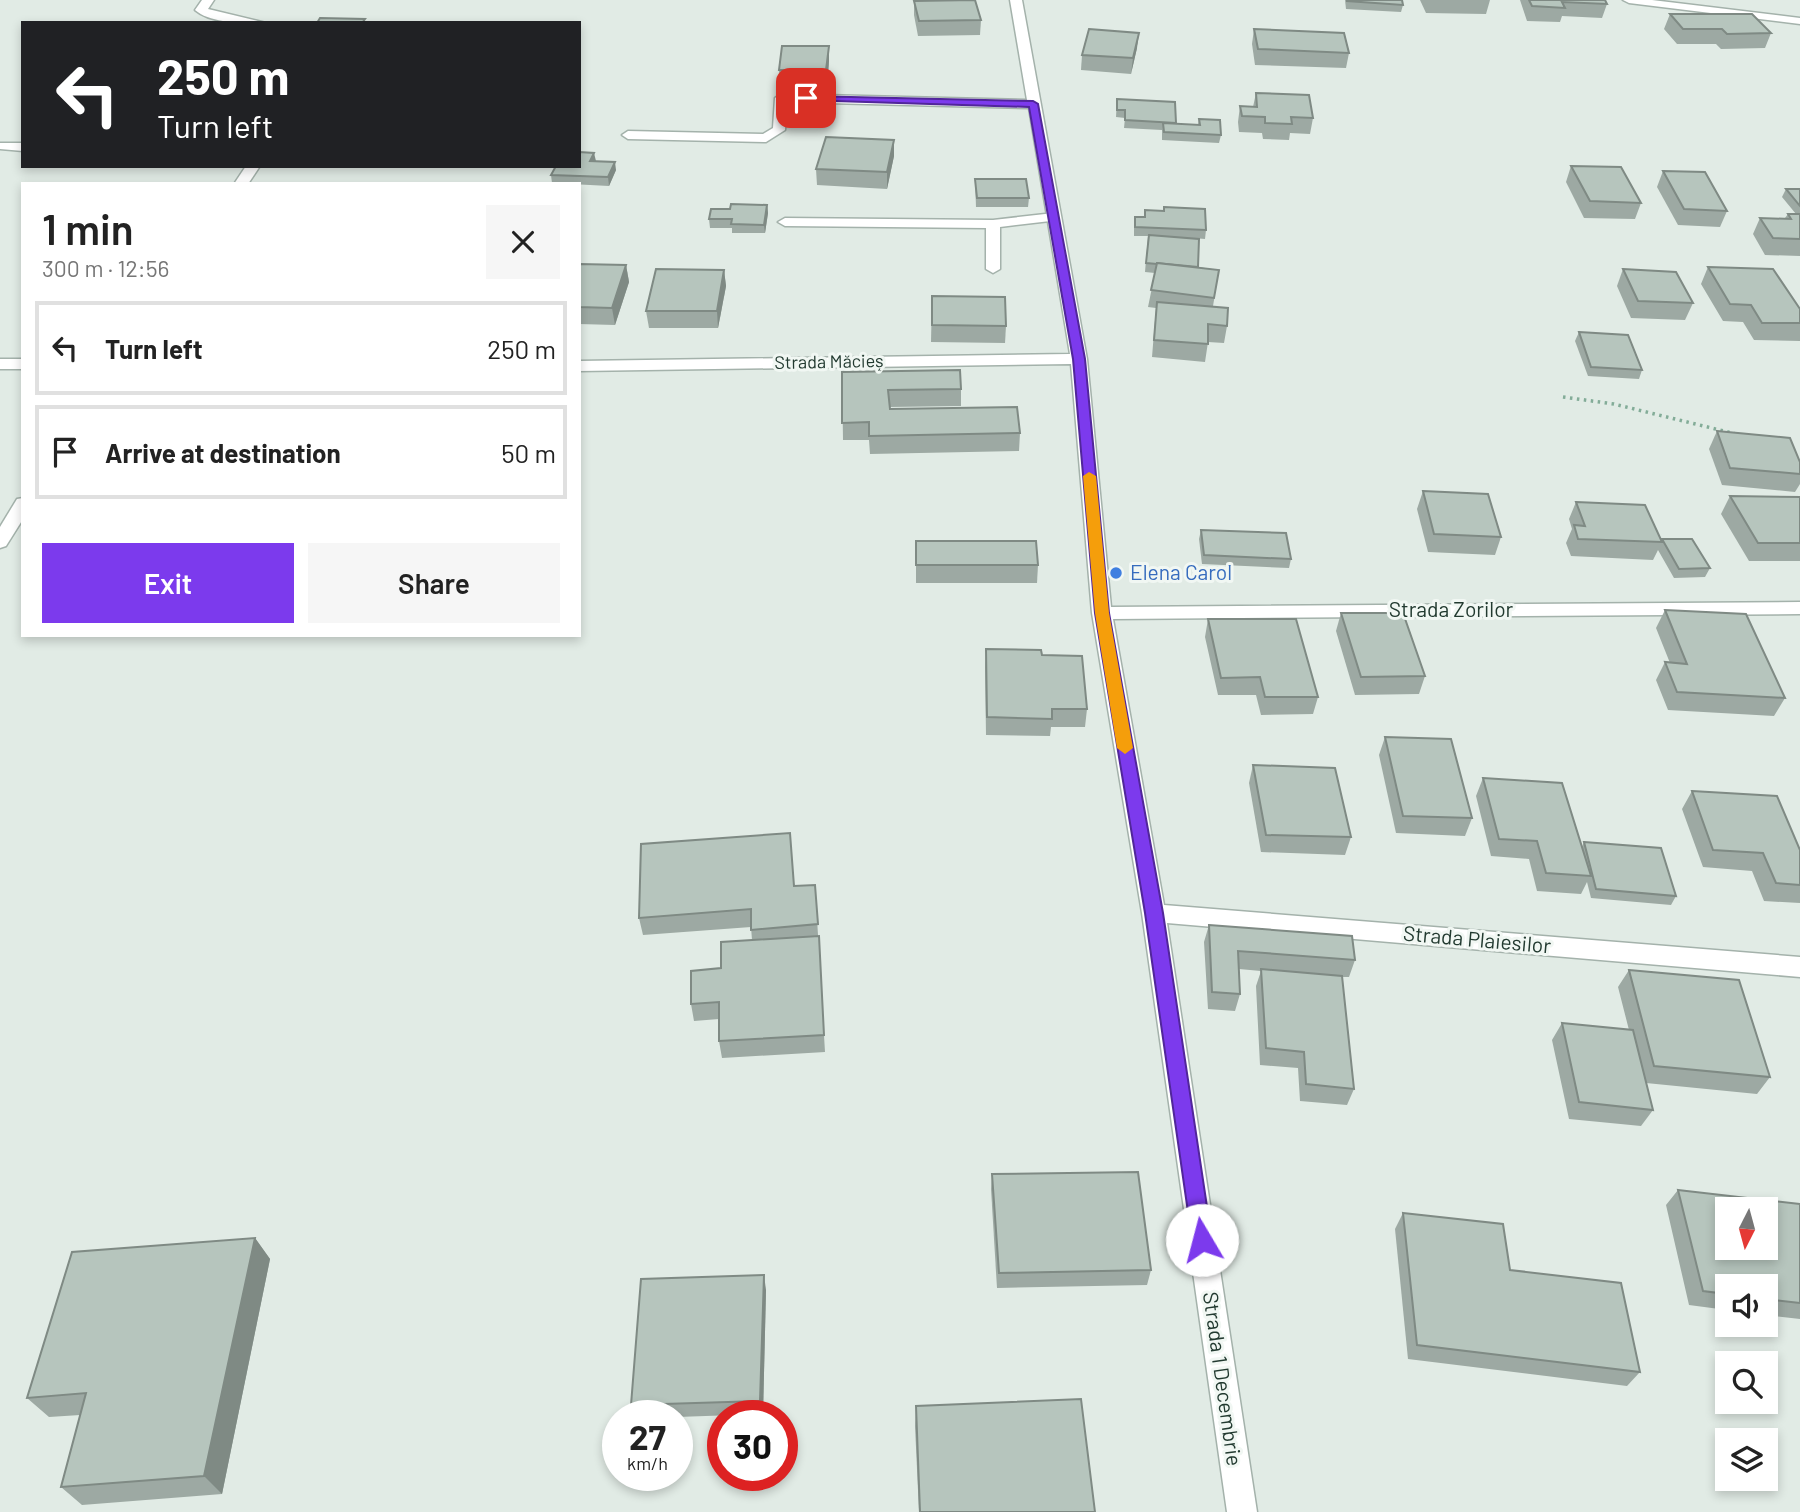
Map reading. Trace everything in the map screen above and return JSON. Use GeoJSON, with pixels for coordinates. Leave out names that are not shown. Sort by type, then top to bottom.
{"type":"FeatureCollection","features":[{"type":"Feature","properties":{"kind":"street"},"geometry":{"type":"LineString","coordinates":[[208,0],[201,10],[250,21]]}},
{"type":"Feature","properties":{"kind":"street","name":"Strada 1 Decembrie"},"geometry":{"type":"LineString","coordinates":[[1016,0],[1079,359],[1102,613],[1154,913],[1242,1512]]}},
{"type":"Feature","properties":{"kind":"street"},"geometry":{"type":"LineString","coordinates":[[1629,0],[1726,15],[1800,21]]}},
{"type":"Feature","properties":{"kind":"street"},"geometry":{"type":"LineString","coordinates":[[628,135],[766,138],[779,130],[780,98],[1033,104]]}},
{"type":"Feature","properties":{"kind":"street"},"geometry":{"type":"LineString","coordinates":[[4,146],[21,147]]}},
{"type":"Feature","properties":{"kind":"street"},"geometry":{"type":"LineString","coordinates":[[785,222],[993,224],[1054,217]]}},
{"type":"Feature","properties":{"kind":"street"},"geometry":{"type":"LineString","coordinates":[[993,224],[993,269]]}},
{"type":"Feature","properties":{"kind":"street","name":"Strada Măcieș"},"geometry":{"type":"LineString","coordinates":[[581,366],[1079,359]]}},
{"type":"Feature","properties":{"kind":"street"},"geometry":{"type":"LineString","coordinates":[[0,364],[21,364]]}},
{"type":"Feature","properties":{"kind":"street"},"geometry":{"type":"LineString","coordinates":[[0,542],[21,506]]}},
{"type":"Feature","properties":{"kind":"street","name":"Strada Zorilor"},"geometry":{"type":"LineString","coordinates":[[1102,613],[1800,608]]}},
{"type":"Feature","properties":{"kind":"street","name":"Strada Plaiesilor"},"geometry":{"type":"LineString","coordinates":[[1154,913],[1800,967]]}},
{"type":"Feature","properties":{"kind":"path"},"geometry":{"type":"LineString","coordinates":[[1563,397],[1614,404],[1742,435]]}},
{"type":"Feature","properties":{"kind":"building"},"geometry":{"type":"Polygon","coordinates":[[[975,0],[981,20],[919,21],[914,1],[975,0]]]}},
{"type":"Feature","properties":{"kind":"building"},"geometry":{"type":"Polygon","coordinates":[[[1402,0],[1403,5],[1347,1],[1402,0]]]}},
{"type":"Feature","properties":{"kind":"building"},"geometry":{"type":"Polygon","coordinates":[[[1529,0],[1605,0],[1607,4],[1562,2],[1565,8],[1532,6],[1529,0]]]}},
{"type":"Feature","properties":{"kind":"building"},"geometry":{"type":"Polygon","coordinates":[[[1670,14],[1752,14],[1771,33],[1727,34],[1722,29],[1683,29],[1670,14]]]}},
{"type":"Feature","properties":{"kind":"building"},"geometry":{"type":"Polygon","coordinates":[[[320,18],[365,19],[364,21],[318,21],[320,18]]]}},
{"type":"Feature","properties":{"kind":"building"},"geometry":{"type":"Polygon","coordinates":[[[1089,29],[1139,33],[1133,58],[1082,55],[1089,29]]]}},
{"type":"Feature","properties":{"kind":"building"},"geometry":{"type":"Polygon","coordinates":[[[1254,29],[1344,33],[1349,53],[1258,49],[1254,29]]]}},
{"type":"Feature","properties":{"kind":"building"},"geometry":{"type":"Polygon","coordinates":[[[782,46],[829,46],[826,70],[779,70],[782,46]]]}},
{"type":"Feature","properties":{"kind":"building"},"geometry":{"type":"Polygon","coordinates":[[[1256,93],[1309,95],[1313,118],[1291,117],[1292,124],[1265,123],[1265,117],[1242,116],[1240,106],[1257,107],[1256,93]]]}},
{"type":"Feature","properties":{"kind":"building"},"geometry":{"type":"Polygon","coordinates":[[[1117,99],[1175,102],[1176,123],[1125,120],[1125,110],[1117,110],[1117,99]]]}},
{"type":"Feature","properties":{"kind":"building"},"geometry":{"type":"Polygon","coordinates":[[[1199,119],[1220,120],[1221,135],[1164,132],[1163,123],[1200,125],[1199,119]]]}},
{"type":"Feature","properties":{"kind":"building"},"geometry":{"type":"Polygon","coordinates":[[[826,137],[894,140],[887,172],[816,169],[826,137]]]}},
{"type":"Feature","properties":{"kind":"building"},"geometry":{"type":"Polygon","coordinates":[[[581,152],[594,153],[590,161],[615,162],[608,177],[551,175],[555,168],[581,168],[581,152]]]}},
{"type":"Feature","properties":{"kind":"building"},"geometry":{"type":"Polygon","coordinates":[[[1571,166],[1621,167],[1641,203],[1590,201],[1571,166]]]}},
{"type":"Feature","properties":{"kind":"building"},"geometry":{"type":"Polygon","coordinates":[[[1663,171],[1705,172],[1727,211],[1684,209],[1663,171]]]}},
{"type":"Feature","properties":{"kind":"building"},"geometry":{"type":"Polygon","coordinates":[[[975,179],[1026,179],[1029,198],[977,198],[975,179]]]}},
{"type":"Feature","properties":{"kind":"building"},"geometry":{"type":"Polygon","coordinates":[[[1786,189],[1800,189],[1800,206],[1786,189]]]}},
{"type":"Feature","properties":{"kind":"building"},"geometry":{"type":"Polygon","coordinates":[[[731,204],[767,205],[764,225],[731,224],[732,219],[709,219],[711,209],[730,209],[731,204]]]}},
{"type":"Feature","properties":{"kind":"building"},"geometry":{"type":"Polygon","coordinates":[[[1164,207],[1205,209],[1206,230],[1135,227],[1135,217],[1145,217],[1145,210],[1164,211],[1164,207]]]}},
{"type":"Feature","properties":{"kind":"building"},"geometry":{"type":"Polygon","coordinates":[[[1788,214],[1800,214],[1800,239],[1773,238],[1760,218],[1791,219],[1788,214]]]}},
{"type":"Feature","properties":{"kind":"building"},"geometry":{"type":"Polygon","coordinates":[[[1149,235],[1199,239],[1198,267],[1146,263],[1149,235]]]}},
{"type":"Feature","properties":{"kind":"building"},"geometry":{"type":"Polygon","coordinates":[[[1157,263],[1219,270],[1214,298],[1151,290],[1157,263]]]}},
{"type":"Feature","properties":{"kind":"building"},"geometry":{"type":"Polygon","coordinates":[[[581,264],[626,265],[612,308],[581,307],[581,264]]]}},
{"type":"Feature","properties":{"kind":"building"},"geometry":{"type":"Polygon","coordinates":[[[1708,267],[1773,269],[1800,309],[1800,323],[1762,323],[1751,305],[1730,304],[1708,267]]]}},
{"type":"Feature","properties":{"kind":"building"},"geometry":{"type":"Polygon","coordinates":[[[656,269],[724,270],[717,311],[646,311],[656,269]]]}},
{"type":"Feature","properties":{"kind":"building"},"geometry":{"type":"Polygon","coordinates":[[[1623,269],[1676,272],[1693,303],[1638,301],[1623,269]]]}},
{"type":"Feature","properties":{"kind":"building"},"geometry":{"type":"Polygon","coordinates":[[[932,296],[1005,297],[1006,326],[932,325],[932,296]]]}},
{"type":"Feature","properties":{"kind":"building"},"geometry":{"type":"Polygon","coordinates":[[[1157,302],[1228,308],[1227,326],[1208,324],[1208,344],[1154,340],[1157,302]]]}},
{"type":"Feature","properties":{"kind":"building"},"geometry":{"type":"Polygon","coordinates":[[[1579,332],[1628,335],[1642,370],[1591,367],[1579,332]]]}},
{"type":"Feature","properties":{"kind":"building"},"geometry":{"type":"Polygon","coordinates":[[[960,370],[961,389],[888,390],[890,409],[1017,407],[1020,433],[869,436],[869,422],[842,423],[842,372],[960,370]]]}},
{"type":"Feature","properties":{"kind":"building"},"geometry":{"type":"Polygon","coordinates":[[[1717,431],[1790,438],[1800,462],[1800,474],[1730,468],[1717,431]]]}},
{"type":"Feature","properties":{"kind":"building"},"geometry":{"type":"Polygon","coordinates":[[[1423,491],[1488,494],[1501,537],[1434,534],[1423,491]]]}},
{"type":"Feature","properties":{"kind":"building"},"geometry":{"type":"Polygon","coordinates":[[[1730,496],[1800,497],[1800,543],[1758,543],[1730,496]]]}},
{"type":"Feature","properties":{"kind":"building"},"geometry":{"type":"Polygon","coordinates":[[[1576,502],[1645,505],[1662,542],[1578,539],[1574,525],[1585,526],[1576,502]]]}},
{"type":"Feature","properties":{"kind":"building"},"geometry":{"type":"Polygon","coordinates":[[[1201,530],[1286,533],[1291,559],[1204,555],[1201,530]]]}},
{"type":"Feature","properties":{"kind":"building"},"geometry":{"type":"Polygon","coordinates":[[[1662,539],[1692,539],[1710,568],[1679,569],[1662,539]]]}},
{"type":"Feature","properties":{"kind":"building"},"geometry":{"type":"Polygon","coordinates":[[[916,541],[1036,541],[1038,565],[916,565],[916,541]]]}},
{"type":"Feature","properties":{"kind":"building"},"geometry":{"type":"Polygon","coordinates":[[[1665,610],[1746,614],[1785,698],[1677,692],[1665,662],[1687,664],[1665,610]]]}},
{"type":"Feature","properties":{"kind":"building"},"geometry":{"type":"Polygon","coordinates":[[[1341,613],[1403,613],[1425,676],[1361,677],[1341,613]]]}},
{"type":"Feature","properties":{"kind":"building"},"geometry":{"type":"Polygon","coordinates":[[[1208,619],[1296,619],[1318,697],[1265,697],[1260,677],[1221,678],[1208,619]]]}},
{"type":"Feature","properties":{"kind":"building"},"geometry":{"type":"Polygon","coordinates":[[[986,649],[1041,650],[1042,655],[1082,656],[1087,709],[1052,709],[1052,719],[987,717],[986,649]]]}},
{"type":"Feature","properties":{"kind":"building"},"geometry":{"type":"Polygon","coordinates":[[[1385,737],[1451,739],[1472,818],[1403,816],[1385,737]]]}},
{"type":"Feature","properties":{"kind":"building"},"geometry":{"type":"Polygon","coordinates":[[[1253,765],[1335,768],[1351,837],[1266,835],[1253,765]]]}},
{"type":"Feature","properties":{"kind":"building"},"geometry":{"type":"Polygon","coordinates":[[[1483,778],[1562,783],[1591,876],[1546,873],[1537,841],[1499,839],[1483,778]]]}},
{"type":"Feature","properties":{"kind":"building"},"geometry":{"type":"Polygon","coordinates":[[[1692,791],[1777,796],[1800,850],[1800,885],[1776,883],[1763,853],[1713,850],[1692,791]]]}},
{"type":"Feature","properties":{"kind":"building"},"geometry":{"type":"Polygon","coordinates":[[[790,833],[794,886],[815,885],[818,924],[751,930],[751,909],[639,918],[641,844],[790,833]]]}},
{"type":"Feature","properties":{"kind":"building"},"geometry":{"type":"Polygon","coordinates":[[[1584,842],[1661,848],[1676,896],[1596,889],[1584,842]]]}},
{"type":"Feature","properties":{"kind":"building"},"geometry":{"type":"Polygon","coordinates":[[[1209,925],[1352,936],[1355,960],[1238,951],[1240,994],[1212,992],[1209,925]]]}},
{"type":"Feature","properties":{"kind":"building"},"geometry":{"type":"Polygon","coordinates":[[[819,936],[824,1035],[719,1041],[719,1002],[691,1004],[691,971],[721,968],[721,942],[819,936]]]}},
{"type":"Feature","properties":{"kind":"building"},"geometry":{"type":"Polygon","coordinates":[[[1261,969],[1342,976],[1354,1089],[1306,1084],[1304,1052],[1266,1048],[1261,969]]]}},
{"type":"Feature","properties":{"kind":"building"},"geometry":{"type":"Polygon","coordinates":[[[1629,970],[1739,980],[1770,1077],[1654,1066],[1629,970]]]}},
{"type":"Feature","properties":{"kind":"building"},"geometry":{"type":"Polygon","coordinates":[[[1562,1023],[1633,1030],[1653,1110],[1579,1102],[1562,1023]]]}},
{"type":"Feature","properties":{"kind":"building"},"geometry":{"type":"Polygon","coordinates":[[[1138,1172],[1151,1270],[999,1273],[992,1174],[1138,1172]]]}},
{"type":"Feature","properties":{"kind":"building"},"geometry":{"type":"Polygon","coordinates":[[[1678,1190],[1739,1197],[1715,1197],[1715,1260],[1778,1260],[1778,1201],[1800,1204],[1800,1303],[1778,1300],[1778,1274],[1715,1274],[1715,1292],[1703,1291],[1678,1190]]]}},
{"type":"Feature","properties":{"kind":"building"},"geometry":{"type":"Polygon","coordinates":[[[1403,1213],[1503,1224],[1510,1270],[1621,1283],[1640,1372],[1417,1345],[1403,1213]]]}},
{"type":"Feature","properties":{"kind":"building"},"geometry":{"type":"Polygon","coordinates":[[[255,1238],[204,1476],[61,1487],[86,1393],[27,1398],[72,1252],[255,1238]]]}},
{"type":"Feature","properties":{"kind":"building"},"geometry":{"type":"Polygon","coordinates":[[[764,1275],[760,1400],[707,1400],[707,1403],[693,1403],[693,1400],[631,1400],[641,1279],[764,1275]]]}},
{"type":"Feature","properties":{"kind":"building"},"geometry":{"type":"Polygon","coordinates":[[[1081,1399],[1095,1512],[920,1512],[916,1406],[1081,1399]]]}},
{"type":"Feature","properties":{"kind":"slow traffic"},"geometry":{"type":"LineString","coordinates":[[1089,476],[1102,613],[1125,748]]}},
{"type":"Feature","properties":{"kind":"place","name":"Elena Carol"},"geometry":{"type":"Point","coordinates":[1116,573]}},
{"type":"Feature","properties":{"kind":"route"},"geometry":{"type":"LineString","coordinates":[[806,98],[1033,104],[1079,359],[1102,613],[1154,913],[1202,1240]]}}]}
